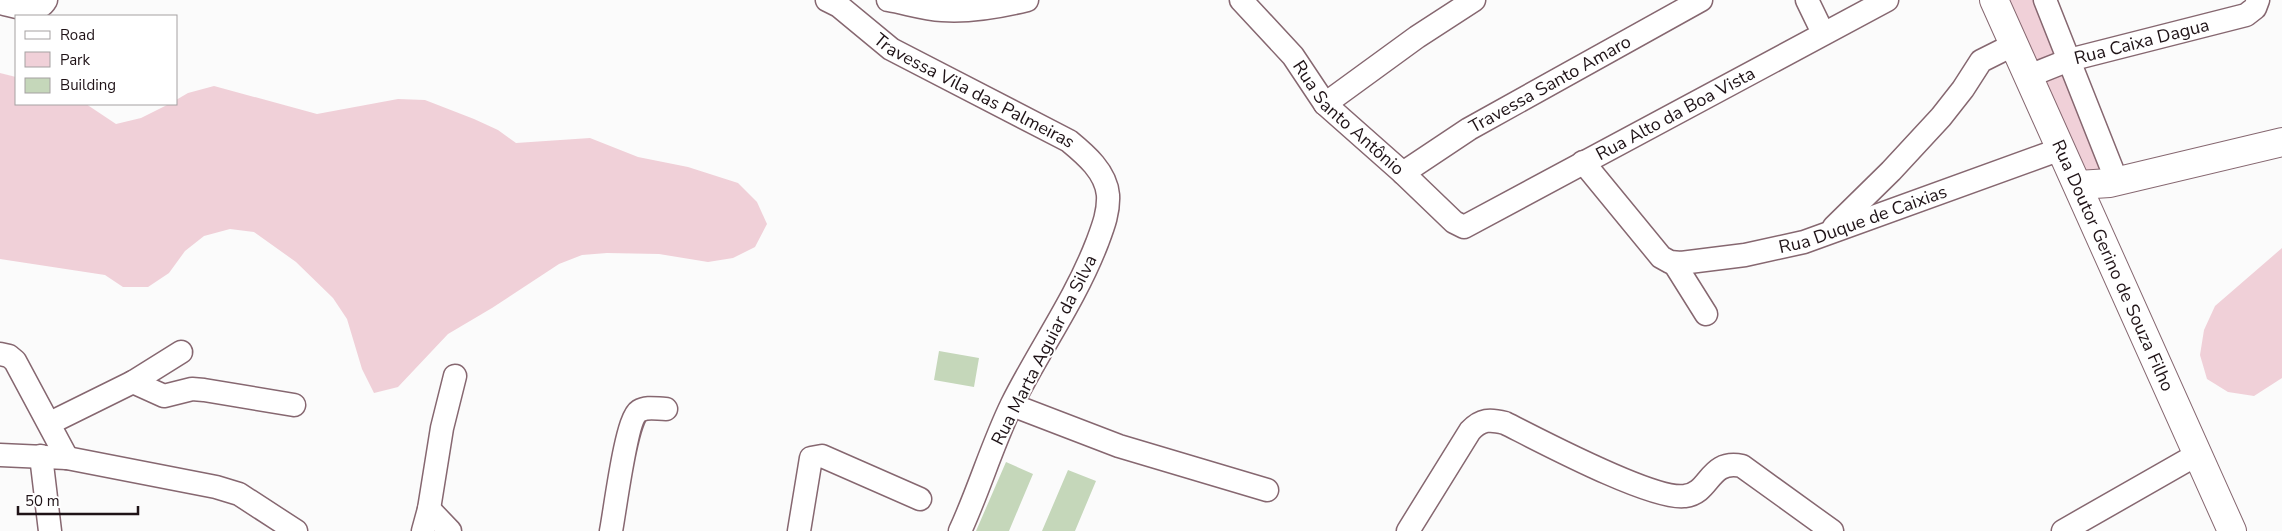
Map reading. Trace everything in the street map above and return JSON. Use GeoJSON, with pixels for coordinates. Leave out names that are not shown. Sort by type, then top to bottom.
{"type":"FeatureCollection","features":[{"type":"Feature","properties":{"kind":"main road","name":"Rua Doutor Gerino de Souza Filho"},"geometry":{"type":"LineString","coordinates":[[1994,0],[2232,531]]}},
{"type":"Feature","properties":{"kind":"main road"},"geometry":{"type":"LineString","coordinates":[[2078,185],[2111,176],[2282,142]]}},
{"type":"Feature","properties":{"kind":"main road"},"geometry":{"type":"LineString","coordinates":[[2090,212],[2111,176]]}},
{"type":"Feature","properties":{"kind":"street"},"geometry":{"type":"LineString","coordinates":[[0,3],[34,9],[39,8],[46,0]]}},
{"type":"Feature","properties":{"kind":"street"},"geometry":{"type":"LineString","coordinates":[[888,0],[940,10],[1003,6],[1027,0]]}},
{"type":"Feature","properties":{"kind":"street","name":"Rua Santo Antônio"},"geometry":{"type":"LineString","coordinates":[[1241,0],[1293,56],[1325,104],[1403,173],[1454,222],[1464,227]]}},
{"type":"Feature","properties":{"kind":"street"},"geometry":{"type":"LineString","coordinates":[[1325,104],[1417,37],[1474,0]]}},
{"type":"Feature","properties":{"kind":"street","name":"Travessa Santo Amaro"},"geometry":{"type":"LineString","coordinates":[[1403,173],[1470,129],[1701,0]]}},
{"type":"Feature","properties":{"kind":"street"},"geometry":{"type":"LineString","coordinates":[[1806,0],[1823,33]]}},
{"type":"Feature","properties":{"kind":"street","name":"Rua Alto da Boa Vista"},"geometry":{"type":"LineString","coordinates":[[1464,227],[1484,218],[1583,162],[1887,0]]}},
{"type":"Feature","properties":{"kind":"street"},"geometry":{"type":"LineString","coordinates":[[2045,0],[2111,176]]}},
{"type":"Feature","properties":{"kind":"street","name":"Travessa Vila das Palmeiras"},"geometry":{"type":"LineString","coordinates":[[840,2],[891,49],[1069,141],[1094,164],[1103,179],[1108,194]]}},
{"type":"Feature","properties":{"kind":"street","name":"Rua Caixa Dagua"},"geometry":{"type":"LineString","coordinates":[[2029,76],[2069,60],[2232,19],[2255,5]]}},
{"type":"Feature","properties":{"kind":"street"},"geometry":{"type":"LineString","coordinates":[[1828,233],[1891,171],[1941,117],[1981,61],[2015,44]]}},
{"type":"Feature","properties":{"kind":"street","name":"Rua Duque de Caixias"},"geometry":{"type":"LineString","coordinates":[[1667,260],[1745,255],[1804,242],[2061,150]]}},
{"type":"Feature","properties":{"kind":"street"},"geometry":{"type":"LineString","coordinates":[[1583,162],[1667,260],[1706,314]]}},
{"type":"Feature","properties":{"kind":"street","name":"Rua Marta Aguiar da Silva"},"geometry":{"type":"LineString","coordinates":[[960,531],[1012,405],[1075,292],[1107,216],[1108,194]]}},
{"type":"Feature","properties":{"kind":"street"},"geometry":{"type":"LineString","coordinates":[[50,423],[133,382],[181,352]]}},
{"type":"Feature","properties":{"kind":"street"},"geometry":{"type":"LineString","coordinates":[[0,354],[9,356],[15,361],[50,423],[67,458]]}},
{"type":"Feature","properties":{"kind":"street"},"geometry":{"type":"LineString","coordinates":[[422,531],[429,509],[442,428],[456,376]]}},
{"type":"Feature","properties":{"kind":"street"},"geometry":{"type":"LineString","coordinates":[[133,382],[164,396],[192,389],[294,405]]}},
{"type":"Feature","properties":{"kind":"street"},"geometry":{"type":"LineString","coordinates":[[1012,405],[1119,446],[1267,490]]}},
{"type":"Feature","properties":{"kind":"street"},"geometry":{"type":"LineString","coordinates":[[611,531],[627,435],[633,417],[646,408],[666,409]]}},
{"type":"Feature","properties":{"kind":"street"},"geometry":{"type":"LineString","coordinates":[[1408,531],[1470,431],[1477,424],[1491,420],[1505,423],[1647,490],[1673,496],[1687,496],[1694,493],[1716,470],[1725,465],[1742,466],[1832,531]]}},
{"type":"Feature","properties":{"kind":"street"},"geometry":{"type":"LineString","coordinates":[[2063,531],[2198,454]]}},
{"type":"Feature","properties":{"kind":"street"},"geometry":{"type":"LineString","coordinates":[[0,455],[67,458],[216,487],[239,494],[296,531]]}},
{"type":"Feature","properties":{"kind":"street"},"geometry":{"type":"LineString","coordinates":[[42,456],[50,531]]}},
{"type":"Feature","properties":{"kind":"street"},"geometry":{"type":"LineString","coordinates":[[799,531],[811,458],[822,456],[920,499]]}},
{"type":"Feature","properties":{"kind":"street"},"geometry":{"type":"LineString","coordinates":[[429,509],[450,531]]}},
{"type":"Feature","properties":{"kind":"green space"},"geometry":{"type":"Polygon","coordinates":[[[2002,0],[2040,0],[2113,174],[2085,184],[2002,0]]]}},
{"type":"Feature","properties":{"kind":"green space"},"geometry":{"type":"Polygon","coordinates":[[[0,73],[15,77],[15,105],[88,105],[116,124],[141,118],[167,105],[178,105],[178,99],[188,93],[214,86],[317,114],[398,99],[425,100],[498,130],[516,143],[590,138],[638,157],[688,167],[738,183],[757,202],[767,224],[755,247],[733,258],[708,262],[659,254],[607,253],[582,255],[559,264],[448,334],[398,387],[374,393],[362,369],[347,319],[333,298],[296,262],[254,232],[230,229],[204,236],[185,251],[169,273],[148,287],[123,287],[105,275],[0,259],[0,73]]]}},
{"type":"Feature","properties":{"kind":"green space"},"geometry":{"type":"Polygon","coordinates":[[[2282,248],[2282,378],[2254,396],[2228,392],[2207,379],[2200,355],[2204,330],[2215,306],[2282,248]]]}},
{"type":"Feature","properties":{"kind":"building"},"geometry":{"type":"Polygon","coordinates":[[[939,351],[979,358],[974,387],[934,380],[939,351]]]}},
{"type":"Feature","properties":{"kind":"building"},"geometry":{"type":"Polygon","coordinates":[[[1006,462],[1033,474],[1009,531],[976,531],[1006,462]]]}},
{"type":"Feature","properties":{"kind":"building"},"geometry":{"type":"Polygon","coordinates":[[[1068,470],[1096,481],[1075,531],[1042,531],[1068,470]]]}}]}
